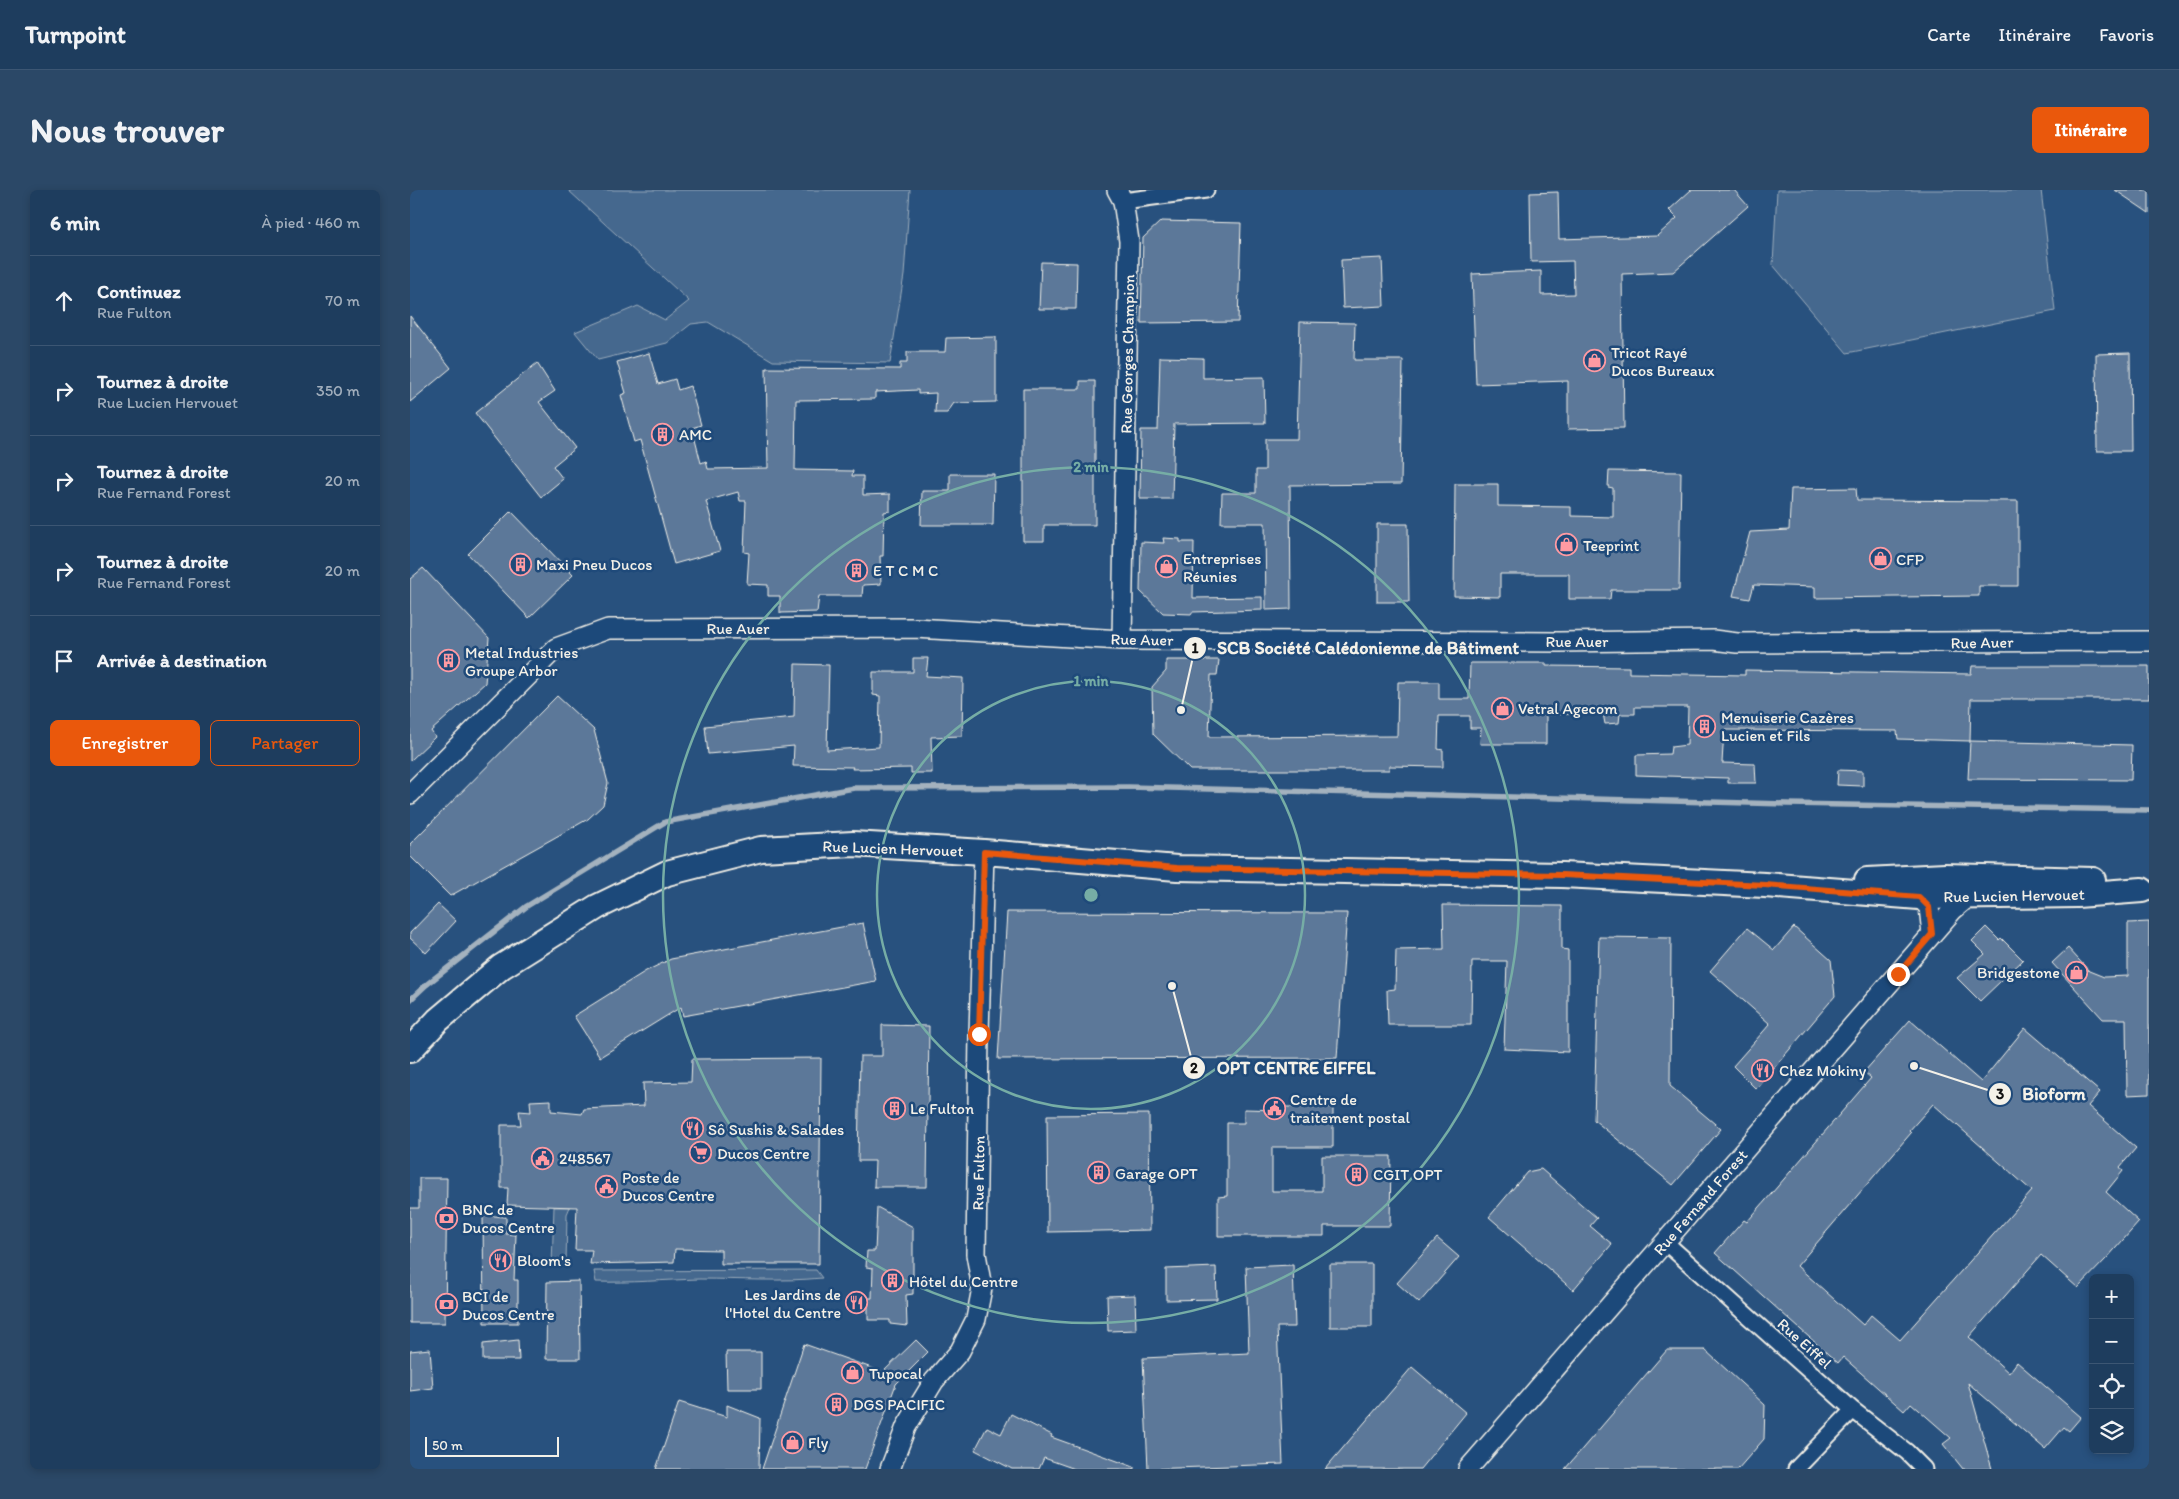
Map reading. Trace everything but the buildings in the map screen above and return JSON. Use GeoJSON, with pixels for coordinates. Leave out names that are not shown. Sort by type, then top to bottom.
{"type":"FeatureCollection","features":[{"type":"Feature","properties":{"kind":"main road","name":"Rue Lucien Hervouet"},"geometry":{"type":"LineString","coordinates":[[410,1050],[438,1020],[501,967],[597,907],[667,873],[761,849],[853,844],[984,852],[1177,868],[1562,875],[1765,885],[1919,897],[2077,895],[2146,890]]}},
{"type":"Feature","properties":{"kind":"main road","name":"Rue Lucien Hervouet"},"geometry":{"type":"LineString","coordinates":[[1765,885],[1945,876],[2033,877]]}},
{"type":"Feature","properties":{"kind":"main road","name":"Rue Fernand Forest"},"geometry":{"type":"LineString","coordinates":[[2033,877],[2091,880],[2146,890]]}},
{"type":"Feature","properties":{"kind":"street"},"geometry":{"type":"LineString","coordinates":[[1123,194],[1206,190]]}},
{"type":"Feature","properties":{"kind":"street","name":"Rue Georges Champion"},"geometry":{"type":"LineString","coordinates":[[1122,640],[1129,241],[1123,194]]}},
{"type":"Feature","properties":{"kind":"street","name":"Rue Auer"},"geometry":{"type":"LineString","coordinates":[[410,794],[556,648],[608,629],[915,628],[1122,640],[1713,640],[1737,643],[2149,640]]}},
{"type":"Feature","properties":{"kind":"street","name":"Rue Fulton"},"geometry":{"type":"LineString","coordinates":[[890,1469],[906,1427],[934,1381],[960,1351],[976,1319],[982,1288],[976,1254],[984,852]]}},
{"type":"Feature","properties":{"kind":"street","name":"Rue Fernand Forest"},"geometry":{"type":"LineString","coordinates":[[1468,1469],[1965,897],[1984,886],[2033,877]]}},
{"type":"Feature","properties":{"kind":"street"},"geometry":{"type":"LineString","coordinates":[[1919,897],[1929,907],[1932,934]]}},
{"type":"Feature","properties":{"kind":"street","name":"Rue Eiffel"},"geometry":{"type":"LineString","coordinates":[[1665,1242],[1854,1410],[1907,1452],[1924,1469]]}},
{"type":"Feature","properties":{"kind":"street"},"geometry":{"type":"LineString","coordinates":[[1796,1469],[1854,1410]]}},
{"type":"Feature","properties":{"kind":"shaded area"},"geometry":{"type":"Polygon","coordinates":[[[568,190],[910,190],[904,275],[890,363],[773,361],[708,322],[691,324],[667,343],[598,360],[575,332],[638,306],[665,320],[689,301],[568,190]]]}},
{"type":"Feature","properties":{"kind":"shaded area"},"geometry":{"type":"Polygon","coordinates":[[[1777,190],[2041,190],[2055,311],[1847,353],[1773,265],[1777,190]]]}},
{"type":"Feature","properties":{"kind":"shaded area"},"geometry":{"type":"Polygon","coordinates":[[[554,1207],[570,1207],[567,1214],[566,1265],[552,1265],[554,1207]]]}},
{"type":"Feature","properties":{"kind":"shaded area"},"geometry":{"type":"Polygon","coordinates":[[[816,1270],[822,1278],[776,1280],[699,1279],[635,1282],[596,1282],[594,1271],[816,1270]]]}},
{"type":"Feature","properties":{"kind":"waterway"},"geometry":{"type":"LineString","coordinates":[[410,1000],[426,985],[527,906],[665,822],[854,788],[1129,787],[1787,804],[2149,810]]}},
{"type":"Feature","properties":{"kind":"place","name":"Tricot Rayé Ducos Bureaux"},"geometry":{"type":"Point","coordinates":[1595,361]}},
{"type":"Feature","properties":{"kind":"place","name":"AMC"},"geometry":{"type":"Point","coordinates":[663,434]}},
{"type":"Feature","properties":{"kind":"place","name":"Teeprint"},"geometry":{"type":"Point","coordinates":[1567,545]}},
{"type":"Feature","properties":{"kind":"place","name":"CFP"},"geometry":{"type":"Point","coordinates":[1880,559]}},
{"type":"Feature","properties":{"kind":"place","name":"Maxi Pneu Ducos"},"geometry":{"type":"Point","coordinates":[520,564]}},
{"type":"Feature","properties":{"kind":"place","name":"Entreprises Réunies"},"geometry":{"type":"Point","coordinates":[1167,567]}},
{"type":"Feature","properties":{"kind":"place","name":"E T C M C"},"geometry":{"type":"Point","coordinates":[857,570]}},
{"type":"Feature","properties":{"kind":"place","name":"Metal Industries Groupe Arbor"},"geometry":{"type":"Point","coordinates":[449,661]}},
{"type":"Feature","properties":{"kind":"place","name":"Vetral Agecom"},"geometry":{"type":"Point","coordinates":[1502,708]}},
{"type":"Feature","properties":{"kind":"place","name":"SCB Société Calédonienne de Bâtiment"},"geometry":{"type":"Point","coordinates":[1181,710]}},
{"type":"Feature","properties":{"kind":"place","name":"Menuiserie Cazères Lucien et Fils"},"geometry":{"type":"Point","coordinates":[1705,726]}},
{"type":"Feature","properties":{"kind":"place","name":"Bridgestone"},"geometry":{"type":"Point","coordinates":[2076,972]}},
{"type":"Feature","properties":{"kind":"place","name":"OPT CENTRE EIFFEL"},"geometry":{"type":"Point","coordinates":[1172,986]}},
{"type":"Feature","properties":{"kind":"place","name":"Bioform"},"geometry":{"type":"Point","coordinates":[1914,1066]}},
{"type":"Feature","properties":{"kind":"place","name":"Chez Mokiny"},"geometry":{"type":"Point","coordinates":[1763,1070]}},
{"type":"Feature","properties":{"kind":"place","name":"Le Fulton"},"geometry":{"type":"Point","coordinates":[894,1108]}},
{"type":"Feature","properties":{"kind":"place","name":"Centre de traitement postal"},"geometry":{"type":"Point","coordinates":[1274,1108]}},
{"type":"Feature","properties":{"kind":"place","name":"Sô Sushis & Salades"},"geometry":{"type":"Point","coordinates":[692,1129]}},
{"type":"Feature","properties":{"kind":"place","name":"Ducos Centre"},"geometry":{"type":"Point","coordinates":[701,1153]}},
{"type":"Feature","properties":{"kind":"place","name":"248567"},"geometry":{"type":"Point","coordinates":[543,1158]}},
{"type":"Feature","properties":{"kind":"place","name":"Garage OPT"},"geometry":{"type":"Point","coordinates":[1099,1173]}},
{"type":"Feature","properties":{"kind":"place","name":"CGIT OPT"},"geometry":{"type":"Point","coordinates":[1357,1174]}},
{"type":"Feature","properties":{"kind":"place","name":"Poste de Ducos Centre"},"geometry":{"type":"Point","coordinates":[606,1186]}},
{"type":"Feature","properties":{"kind":"place","name":"BNC de Ducos Centre"},"geometry":{"type":"Point","coordinates":[446,1218]}},
{"type":"Feature","properties":{"kind":"place","name":"Bloom's"},"geometry":{"type":"Point","coordinates":[501,1260]}},
{"type":"Feature","properties":{"kind":"place","name":"Hôtel du Centre"},"geometry":{"type":"Point","coordinates":[893,1281]}},
{"type":"Feature","properties":{"kind":"place","name":"Les Jardins de l'Hotel du Centre"},"geometry":{"type":"Point","coordinates":[857,1303]}},
{"type":"Feature","properties":{"kind":"place","name":"BCI de Ducos Centre"},"geometry":{"type":"Point","coordinates":[446,1305]}},
{"type":"Feature","properties":{"kind":"place","name":"Tupocal"},"geometry":{"type":"Point","coordinates":[853,1373]}},
{"type":"Feature","properties":{"kind":"place","name":"DGS PACIFIC"},"geometry":{"type":"Point","coordinates":[837,1404]}},
{"type":"Feature","properties":{"kind":"place","name":"Fly"},"geometry":{"type":"Point","coordinates":[792,1442]}},
{"type":"Feature","properties":{"kind":"route"},"geometry":{"type":"LineString","coordinates":[[979,1034],[984,852],[1177,868],[1562,875],[1765,885],[1919,897],[1929,907],[1932,934],[1898,974]]}}]}
